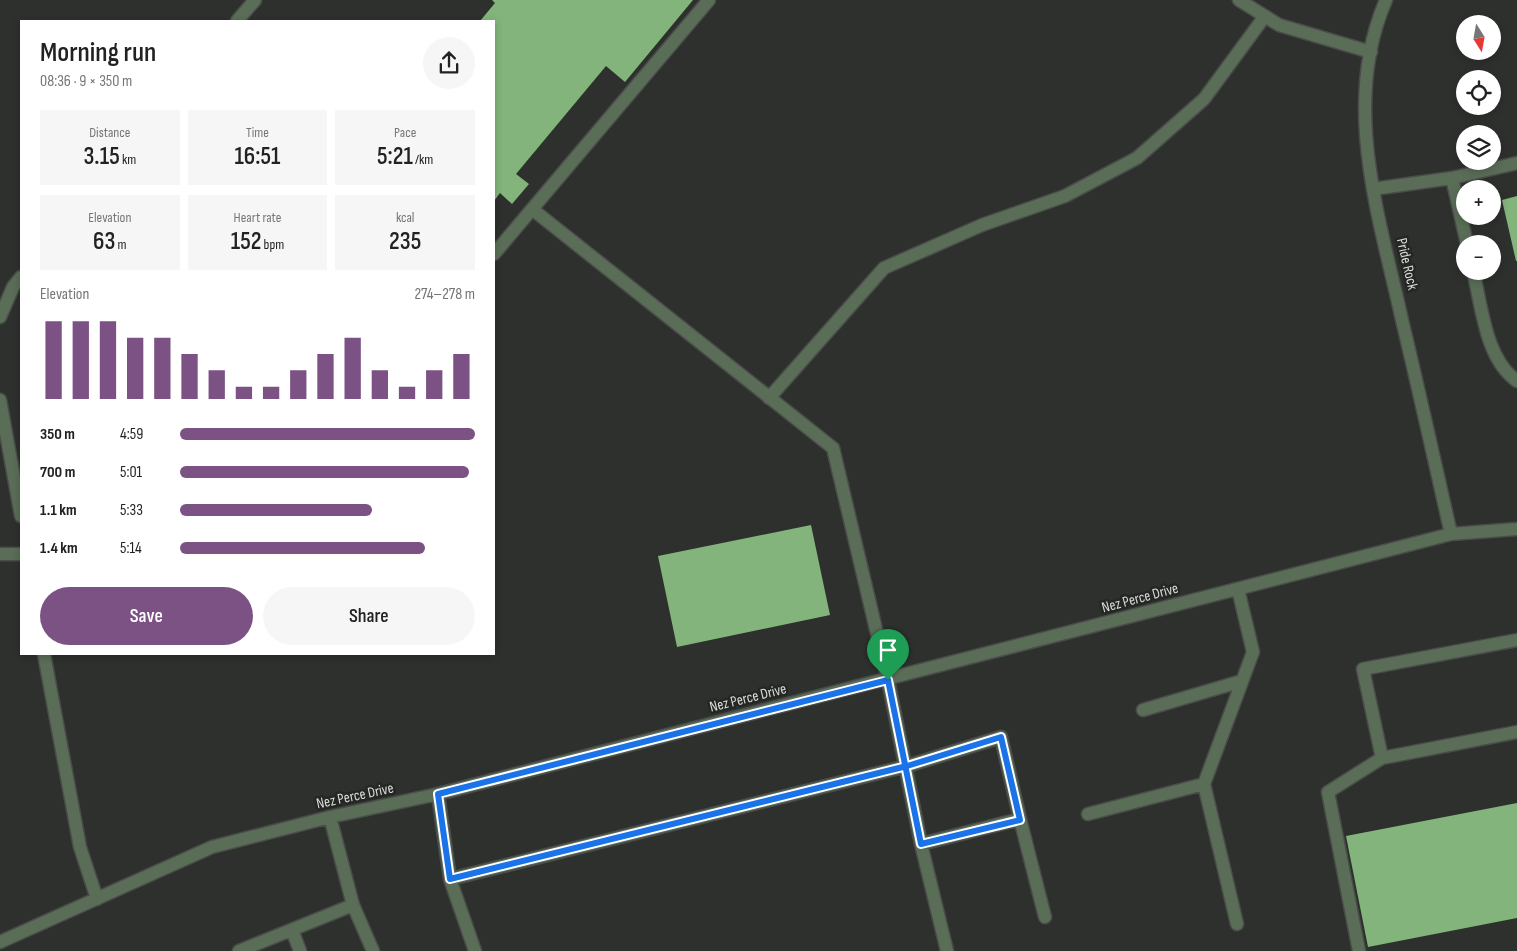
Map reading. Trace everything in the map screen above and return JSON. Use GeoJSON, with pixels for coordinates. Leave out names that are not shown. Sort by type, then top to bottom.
{"type":"FeatureCollection","features":[{"type":"Feature","properties":{"kind":"street"},"geometry":{"type":"LineString","coordinates":[[238,20],[255,0]]}},
{"type":"Feature","properties":{"kind":"street"},"geometry":{"type":"LineString","coordinates":[[495,253],[709,0]]}},
{"type":"Feature","properties":{"kind":"street"},"geometry":{"type":"LineString","coordinates":[[1239,0],[1279,25],[1371,52]]}},
{"type":"Feature","properties":{"kind":"street","name":"Pride Rock"},"geometry":{"type":"LineString","coordinates":[[1386,0],[1376,23],[1371,52],[1365,121],[1366,151],[1451,534]]}},
{"type":"Feature","properties":{"kind":"street"},"geometry":{"type":"LineString","coordinates":[[769,398],[884,268],[982,225],[1065,196],[1137,158],[1204,100],[1264,16]]}},
{"type":"Feature","properties":{"kind":"street"},"geometry":{"type":"LineString","coordinates":[[1373,189],[1452,178],[1517,163]]}},
{"type":"Feature","properties":{"kind":"street"},"geometry":{"type":"LineString","coordinates":[[1452,178],[1465,235]]}},
{"type":"Feature","properties":{"kind":"street"},"geometry":{"type":"LineString","coordinates":[[532,209],[833,448],[888,680],[907,766],[921,844],[947,951]]}},
{"type":"Feature","properties":{"kind":"street"},"geometry":{"type":"LineString","coordinates":[[0,317],[13,287],[20,278]]}},
{"type":"Feature","properties":{"kind":"street"},"geometry":{"type":"LineString","coordinates":[[1476,280],[1489,337],[1500,364],[1517,380]]}},
{"type":"Feature","properties":{"kind":"street"},"geometry":{"type":"LineString","coordinates":[[0,400],[20,510]]}},
{"type":"Feature","properties":{"kind":"street","name":"Nez Perce Drive"},"geometry":{"type":"LineString","coordinates":[[0,942],[212,847],[330,817],[438,794],[1451,534],[1517,529]]}},
{"type":"Feature","properties":{"kind":"street"},"geometry":{"type":"LineString","coordinates":[[0,554],[20,554]]}},
{"type":"Feature","properties":{"kind":"street"},"geometry":{"type":"LineString","coordinates":[[1237,924],[1204,784],[1253,652],[1238,589]]}},
{"type":"Feature","properties":{"kind":"street"},"geometry":{"type":"LineString","coordinates":[[1382,758],[1363,668],[1517,640]]}},
{"type":"Feature","properties":{"kind":"street"},"geometry":{"type":"LineString","coordinates":[[44,655],[80,847],[97,899]]}},
{"type":"Feature","properties":{"kind":"street"},"geometry":{"type":"LineString","coordinates":[[1143,710],[1242,681]]}},
{"type":"Feature","properties":{"kind":"street"},"geometry":{"type":"LineString","coordinates":[[1359,951],[1328,792],[1382,758],[1517,732]]}},
{"type":"Feature","properties":{"kind":"street"},"geometry":{"type":"LineString","coordinates":[[450,879],[907,766],[1001,737],[1045,917]]}},
{"type":"Feature","properties":{"kind":"street"},"geometry":{"type":"LineString","coordinates":[[1088,814],[1204,784]]}},
{"type":"Feature","properties":{"kind":"street"},"geometry":{"type":"LineString","coordinates":[[438,794],[450,879],[475,951]]}},
{"type":"Feature","properties":{"kind":"street"},"geometry":{"type":"LineString","coordinates":[[330,817],[353,905],[373,951]]}},
{"type":"Feature","properties":{"kind":"street"},"geometry":{"type":"LineString","coordinates":[[921,844],[1020,820]]}},
{"type":"Feature","properties":{"kind":"street"},"geometry":{"type":"LineString","coordinates":[[239,951],[353,905]]}},
{"type":"Feature","properties":{"kind":"street"},"geometry":{"type":"LineString","coordinates":[[292,930],[300,951]]}},
{"type":"Feature","properties":{"kind":"building"},"geometry":{"type":"Polygon","coordinates":[[[492,0],[693,0],[625,82],[606,66],[516,174],[529,184],[512,204],[500,193],[495,200],[495,20],[481,20],[495,3],[492,0]]]}},
{"type":"Feature","properties":{"kind":"building"},"geometry":{"type":"Polygon","coordinates":[[[1517,196],[1517,261],[1516,261],[1502,200],[1517,196]]]}},
{"type":"Feature","properties":{"kind":"building"},"geometry":{"type":"Polygon","coordinates":[[[811,525],[830,615],[677,647],[658,556],[811,525]]]}},
{"type":"Feature","properties":{"kind":"building"},"geometry":{"type":"Polygon","coordinates":[[[1517,803],[1517,918],[1368,947],[1346,836],[1517,803]]]}},
{"type":"Feature","properties":{"kind":"route"},"geometry":{"type":"LineString","coordinates":[[888,680],[438,794],[450,879],[907,766],[1001,737],[1020,820],[921,844],[907,766],[888,680]]}}]}
